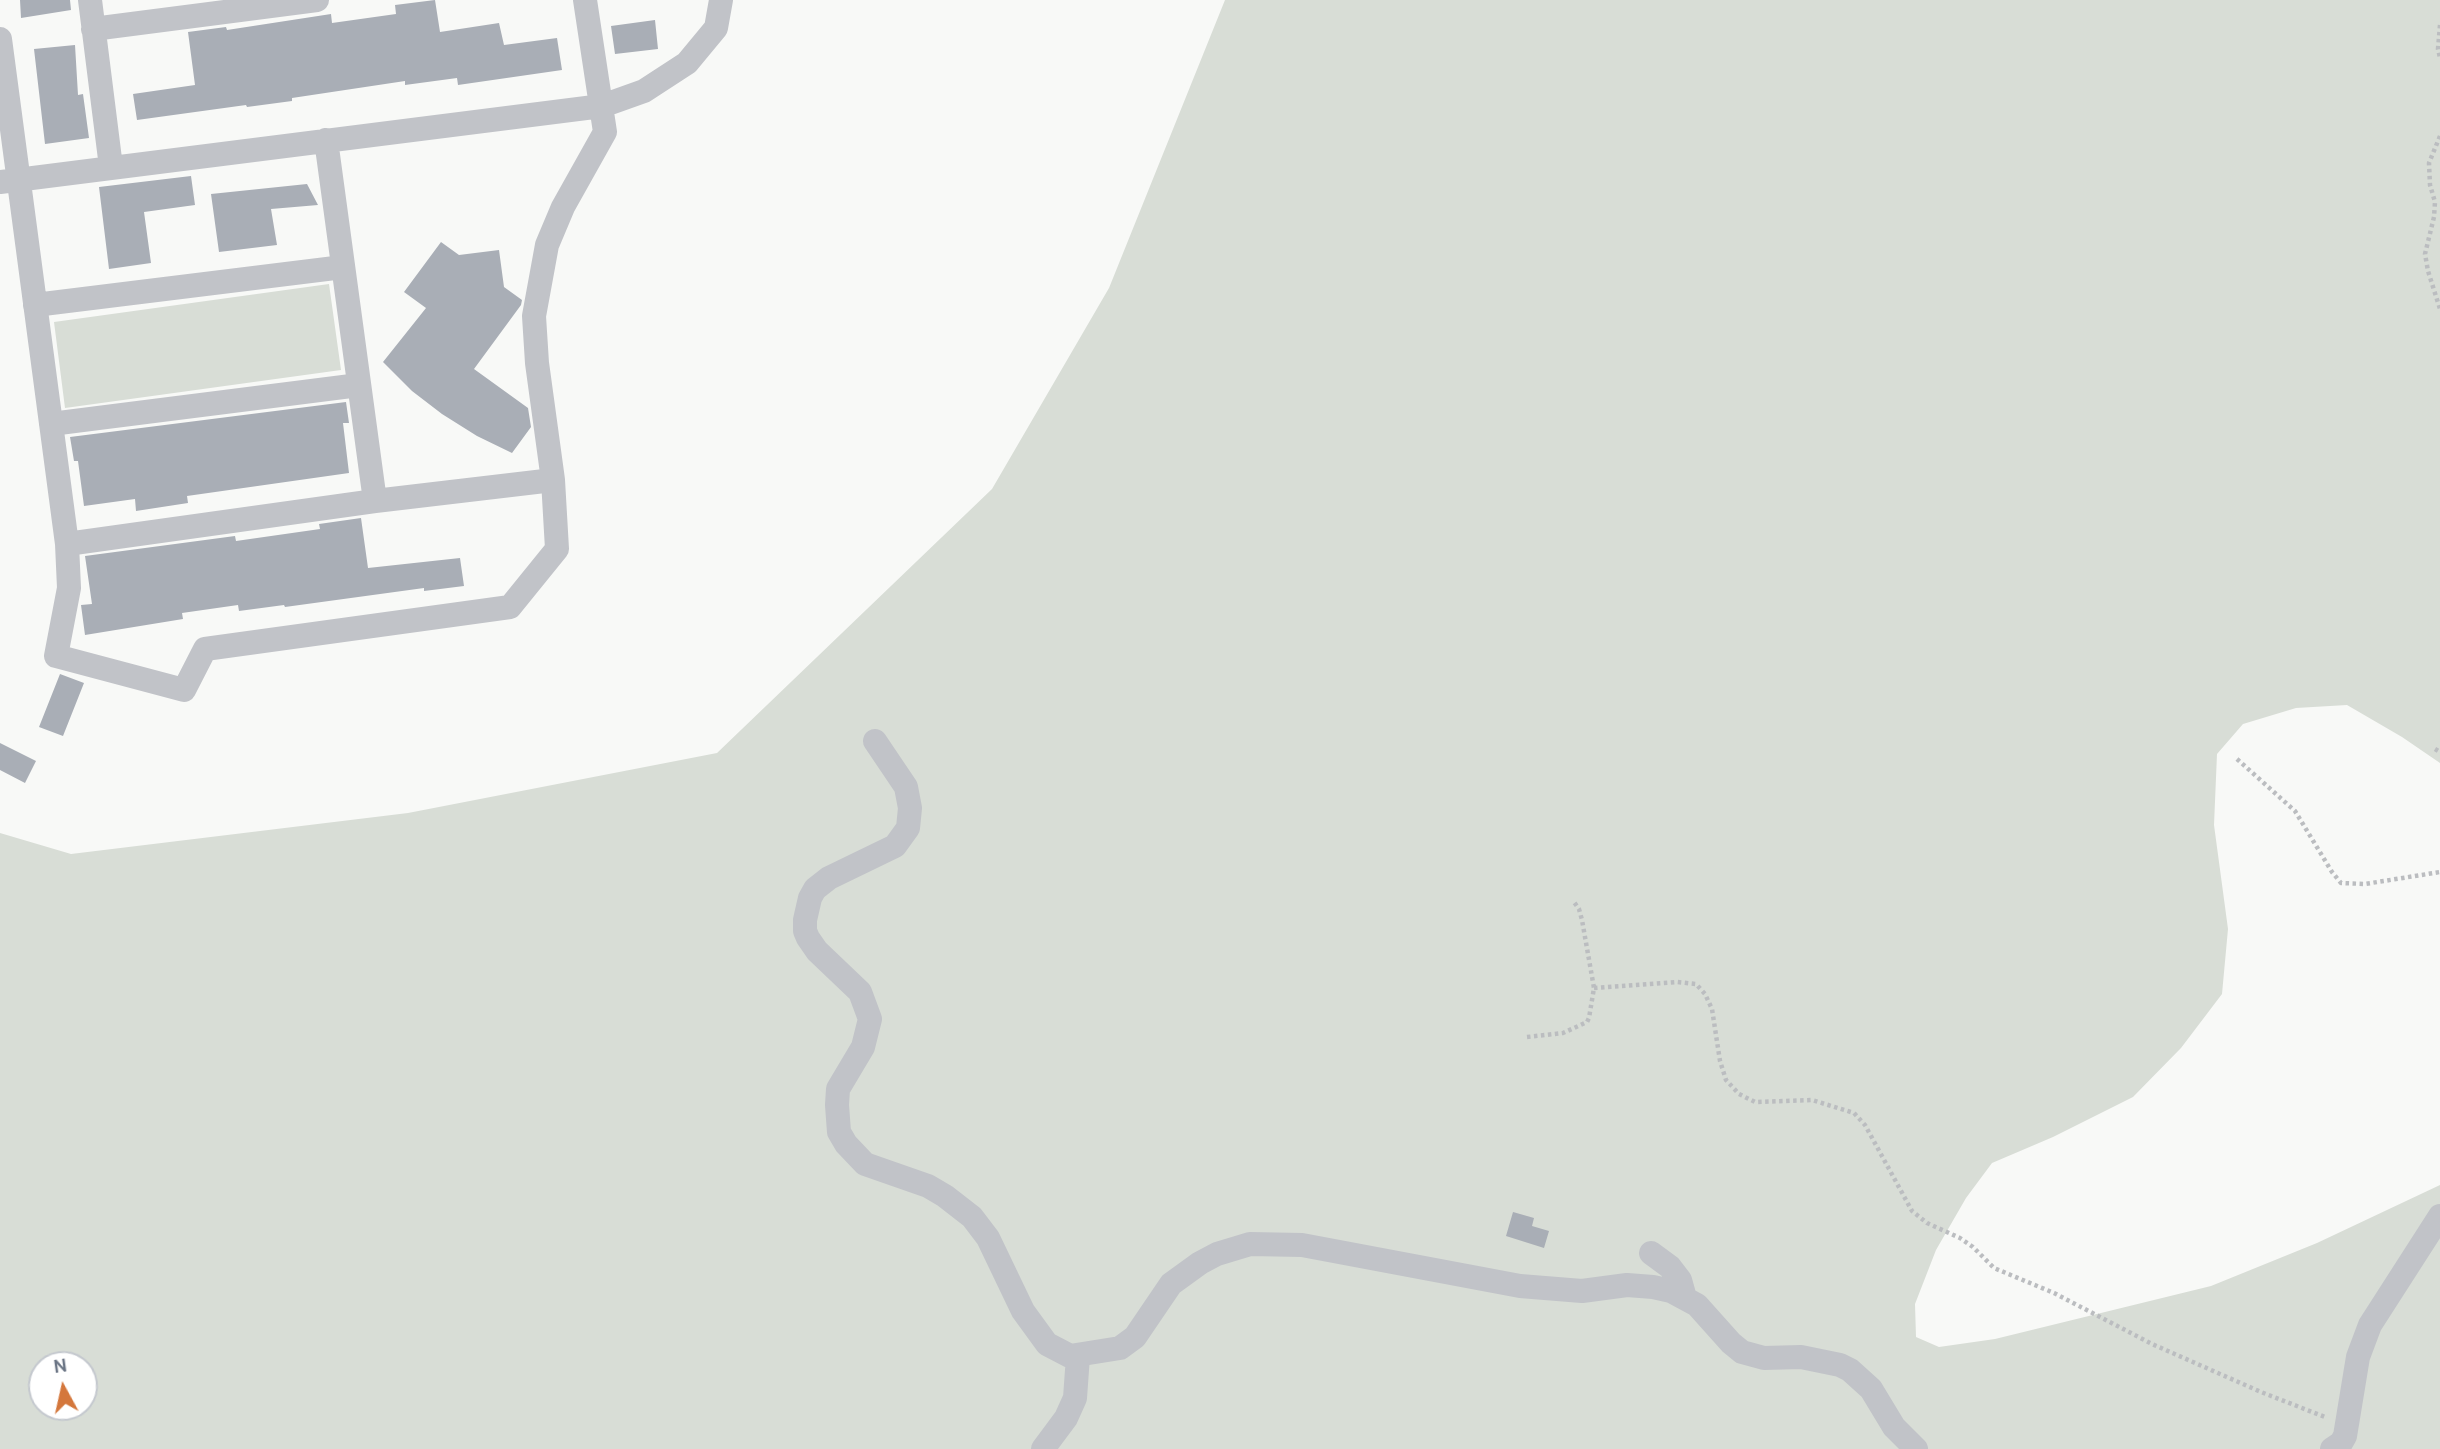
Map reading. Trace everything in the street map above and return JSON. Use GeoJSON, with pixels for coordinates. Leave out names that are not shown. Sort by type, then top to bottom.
{"type":"FeatureCollection","features":[{"type":"Feature","properties":{"kind":"street"},"geometry":{"type":"LineString","coordinates":[[90,0],[111,167]]}},
{"type":"Feature","properties":{"kind":"street"},"geometry":{"type":"LineString","coordinates":[[93,29],[317,0]]}},
{"type":"Feature","properties":{"kind":"street"},"geometry":{"type":"LineString","coordinates":[[0,39],[9,180],[34,305],[66,544],[69,588],[56,656],[184,690],[205,649],[510,607],[557,549],[553,480],[537,363],[534,316],[547,245],[604,132],[585,0]]}},
{"type":"Feature","properties":{"kind":"street"},"geometry":{"type":"LineString","coordinates":[[9,180],[602,106],[644,91],[687,63],[716,28],[721,0]]}},
{"type":"Feature","properties":{"kind":"street"},"geometry":{"type":"LineString","coordinates":[[326,140],[375,501]]}},
{"type":"Feature","properties":{"kind":"street"},"geometry":{"type":"LineString","coordinates":[[34,305],[343,267]]}},
{"type":"Feature","properties":{"kind":"street"},"geometry":{"type":"LineString","coordinates":[[51,424],[359,385]]}},
{"type":"Feature","properties":{"kind":"street"},"geometry":{"type":"LineString","coordinates":[[66,544],[375,501],[553,480]]}},
{"type":"Feature","properties":{"kind":"street"},"geometry":{"type":"LineString","coordinates":[[875,741],[906,786],[910,808],[908,828],[900,842],[883,854],[829,878],[816,889],[810,898],[805,920],[808,938],[817,951],[860,992],[870,1019],[863,1047],[838,1089],[836,1105],[839,1132],[846,1144],[865,1164],[928,1186],[972,1217],[988,1238],[1023,1311],[1047,1344],[1070,1356],[1120,1348],[1135,1336],[1171,1284],[1199,1263],[1217,1254],[1250,1244],[1302,1245],[1520,1286],[1582,1291],[1626,1285],[1653,1287],[1697,1305],[1742,1352],[1764,1358],[1801,1357],[1840,1364],[1850,1370],[1871,1389],[1894,1427],[1916,1449]]}},
{"type":"Feature","properties":{"kind":"street"},"geometry":{"type":"LineString","coordinates":[[2332,1449],[2341,1443],[2345,1436],[2358,1357],[2370,1325],[2440,1216]]}},
{"type":"Feature","properties":{"kind":"street"},"geometry":{"type":"LineString","coordinates":[[1651,1253],[1670,1267],[1680,1280],[1685,1298]]}},
{"type":"Feature","properties":{"kind":"street"},"geometry":{"type":"LineString","coordinates":[[1043,1449],[1066,1418],[1075,1398],[1078,1356]]}},
{"type":"Feature","properties":{"kind":"path"},"geometry":{"type":"LineString","coordinates":[[2440,25],[2440,58]]}},
{"type":"Feature","properties":{"kind":"path"},"geometry":{"type":"LineString","coordinates":[[2440,136],[2429,163],[2430,185],[2435,202],[2426,254],[2427,271],[2440,309]]}},
{"type":"Feature","properties":{"kind":"path"},"geometry":{"type":"LineString","coordinates":[[2238,759],[2295,811],[2341,883],[2365,884],[2440,873]]}},
{"type":"Feature","properties":{"kind":"path"},"geometry":{"type":"LineString","coordinates":[[1527,1037],[1563,1033],[1587,1022],[1592,1009],[1594,988],[1583,920],[1574,902]]}},
{"type":"Feature","properties":{"kind":"path"},"geometry":{"type":"LineString","coordinates":[[1594,988],[1677,982],[1696,984],[1705,994],[1712,1009],[1720,1061],[1731,1088],[1746,1099],[1755,1101],[1812,1100],[1854,1113],[1873,1137],[1908,1205],[1927,1223],[1967,1242],[1994,1268],[2054,1293],[2152,1344],[2261,1392],[2323,1416],[2347,1422]]}},
{"type":"Feature","properties":{"kind":"shaded area"},"geometry":{"type":"Polygon","coordinates":[[[1225,0],[2440,0],[2440,763],[2347,705],[2296,708],[2243,724],[2217,754],[2214,825],[2228,929],[2222,994],[2181,1048],[2133,1097],[2053,1137],[1992,1163],[1966,1198],[1936,1250],[1915,1304],[1916,1337],[1939,1347],[1995,1339],[2211,1286],[2317,1243],[2440,1185],[2440,1449],[0,1449],[0,833],[71,854],[408,813],[717,753],[992,489],[1109,288],[1225,0]]]}},
{"type":"Feature","properties":{"kind":"shaded area"},"geometry":{"type":"Polygon","coordinates":[[[329,284],[341,370],[65,408],[54,322],[329,284]]]}},
{"type":"Feature","properties":{"kind":"building"},"geometry":{"type":"Polygon","coordinates":[[[20,0],[70,0],[71,10],[21,18],[20,0]]]}},
{"type":"Feature","properties":{"kind":"building"},"geometry":{"type":"Polygon","coordinates":[[[435,0],[440,32],[499,23],[504,45],[557,38],[562,70],[458,85],[457,78],[405,85],[405,81],[292,98],[292,101],[137,120],[133,94],[195,85],[188,32],[226,27],[227,30],[331,14],[332,23],[396,14],[395,5],[435,0]]]}},
{"type":"Feature","properties":{"kind":"building"},"geometry":{"type":"Polygon","coordinates":[[[655,20],[658,49],[615,54],[611,26],[655,20]]]}},
{"type":"Feature","properties":{"kind":"building"},"geometry":{"type":"Polygon","coordinates":[[[75,45],[78,95],[83,94],[89,138],[45,144],[34,49],[75,45]]]}},
{"type":"Feature","properties":{"kind":"building"},"geometry":{"type":"Polygon","coordinates":[[[191,176],[195,205],[144,212],[151,263],[109,269],[99,187],[191,176]]]}},
{"type":"Feature","properties":{"kind":"building"},"geometry":{"type":"Polygon","coordinates":[[[307,184],[318,205],[271,209],[277,245],[219,252],[211,194],[307,184]]]}},
{"type":"Feature","properties":{"kind":"building"},"geometry":{"type":"Polygon","coordinates":[[[441,242],[459,255],[499,250],[504,287],[522,300],[474,369],[528,408],[531,427],[512,453],[477,436],[442,414],[412,391],[383,362],[426,308],[404,292],[441,242]]]}},
{"type":"Feature","properties":{"kind":"building"},"geometry":{"type":"Polygon","coordinates":[[[346,402],[349,423],[343,423],[349,473],[187,496],[188,503],[136,511],[135,499],[84,506],[78,461],[74,461],[70,437],[346,402]]]}},
{"type":"Feature","properties":{"kind":"building"},"geometry":{"type":"Polygon","coordinates":[[[361,518],[368,568],[460,558],[464,586],[424,591],[424,588],[239,611],[238,605],[182,613],[183,619],[85,635],[81,605],[92,604],[85,556],[235,536],[236,541],[320,529],[319,524],[361,518]]]}},
{"type":"Feature","properties":{"kind":"building"},"geometry":{"type":"Polygon","coordinates":[[[60,674],[84,683],[63,736],[39,727],[60,674]]]}},
{"type":"Feature","properties":{"kind":"building"},"geometry":{"type":"Polygon","coordinates":[[[0,743],[36,761],[25,783],[0,770],[0,743]]]}},
{"type":"Feature","properties":{"kind":"building"},"geometry":{"type":"Polygon","coordinates":[[[1513,1212],[1534,1218],[1532,1226],[1549,1231],[1544,1248],[1506,1236],[1513,1212]]]}}]}
